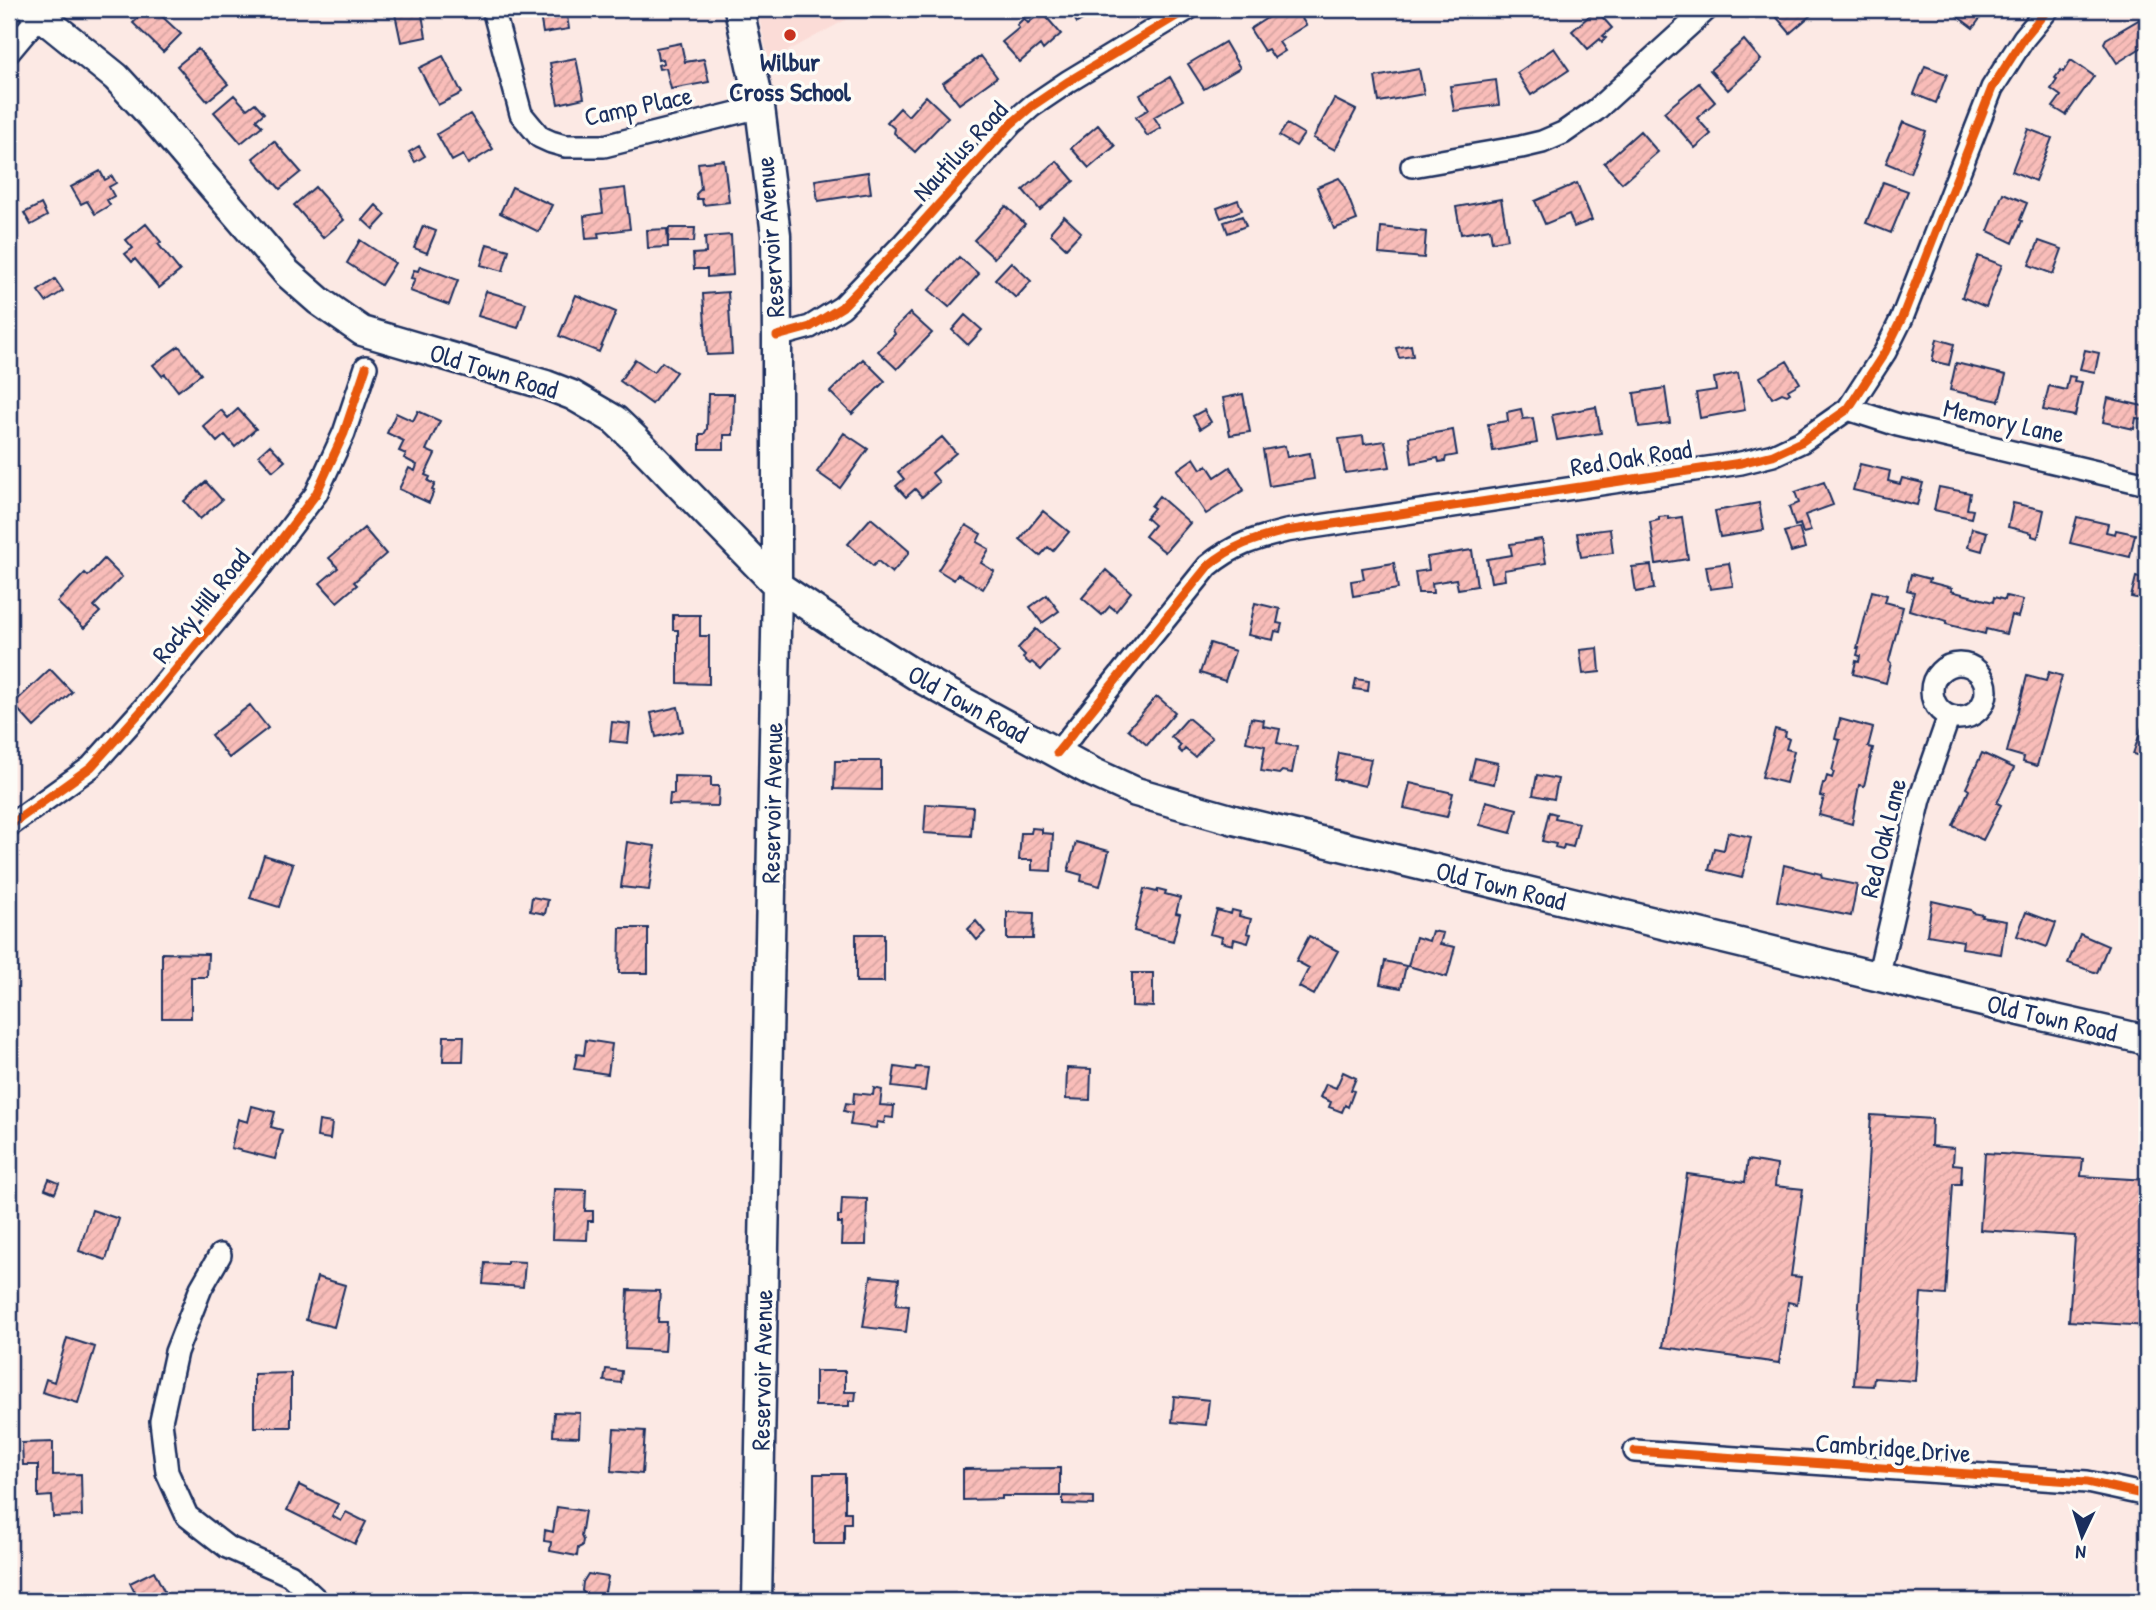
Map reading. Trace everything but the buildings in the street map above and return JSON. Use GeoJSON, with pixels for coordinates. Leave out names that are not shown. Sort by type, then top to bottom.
{"type":"FeatureCollection","features":[{"type":"Feature","properties":{"kind":"main road","name":"Reservoir Avenue"},"geometry":{"type":"LineString","coordinates":[[739,9],[760,107],[776,235],[776,584],[757,1601]]}},
{"type":"Feature","properties":{"kind":"main road","name":"Old Town Road"},"geometry":{"type":"LineString","coordinates":[[36,12],[116,77],[287,273],[319,301],[362,331],[546,385],[592,405],[615,420],[636,440],[776,584],[922,679],[1057,754],[1136,792],[1234,820],[2147,1040]]}},
{"type":"Feature","properties":{"kind":"street","name":"Camp Place"},"geometry":{"type":"LineString","coordinates":[[493,9],[521,114],[540,137],[551,142],[575,146],[604,146],[760,107]]}},
{"type":"Feature","properties":{"kind":"street","name":"Nautilus Road"},"geometry":{"type":"LineString","coordinates":[[777,336],[810,327],[842,307],[904,243],[1011,124],[1032,106],[1188,9]]}},
{"type":"Feature","properties":{"kind":"street"},"geometry":{"type":"LineString","coordinates":[[1412,166],[1521,148],[1563,133],[1596,110],[1707,9]]}},
{"type":"Feature","properties":{"kind":"street","name":"Red Oak Road"},"geometry":{"type":"LineString","coordinates":[[1057,754],[1208,566],[1224,552],[1252,539],[1286,531],[1741,463],[1773,455],[1801,442],[1848,409],[1885,352],[1902,318],[1992,88],[2019,46],[2048,9]]}},
{"type":"Feature","properties":{"kind":"street"},"geometry":{"type":"LineString","coordinates":[[9,52],[36,12]]}},
{"type":"Feature","properties":{"kind":"street","name":"Rocky Hill Road"},"geometry":{"type":"LineString","coordinates":[[9,826],[90,767],[143,709],[260,569],[316,495],[344,433],[366,368]]}},
{"type":"Feature","properties":{"kind":"street","name":"Memory Lane"},"geometry":{"type":"LineString","coordinates":[[1848,409],[1898,425],[2147,484]]}},
{"type":"Feature","properties":{"kind":"street","name":"Red Oak Lane"},"geometry":{"type":"LineString","coordinates":[[1878,977],[1920,799],[1949,716]]}},
{"type":"Feature","properties":{"kind":"street"},"geometry":{"type":"LineString","coordinates":[[220,1255],[201,1288],[176,1352],[161,1421],[167,1472],[187,1516],[227,1548],[290,1575],[318,1601]]}},
{"type":"Feature","properties":{"kind":"street","name":"Cambridge Drive"},"geometry":{"type":"LineString","coordinates":[[1635,1451],[2087,1482],[2147,1494]]}},
{"type":"Feature","properties":{"kind":"shaded area","name":"Wilbur Cross School"},"geometry":{"type":"Polygon","coordinates":[[[757,9],[866,9],[769,61],[757,9]]]}},
{"type":"Feature","properties":{"kind":"cycle path"},"geometry":{"type":"LineString","coordinates":[[777,336],[810,327],[842,307],[904,243],[1011,124],[1032,106],[1188,9]]}},
{"type":"Feature","properties":{"kind":"cycle path"},"geometry":{"type":"LineString","coordinates":[[1057,753],[1208,566],[1244,544],[1286,531],[1741,463],[1773,455],[1801,442],[1848,409],[1885,352],[1902,318],[1992,88],[2024,38],[2048,9]]}},
{"type":"Feature","properties":{"kind":"cycle path"},"geometry":{"type":"LineString","coordinates":[[9,826],[91,767],[143,709],[259,569],[316,494],[344,433],[366,367]]}},
{"type":"Feature","properties":{"kind":"cycle path"},"geometry":{"type":"LineString","coordinates":[[1635,1451],[2087,1482],[2147,1495]]}},
{"type":"Feature","properties":{"kind":"place","name":"Wilbur Cross School"},"geometry":{"type":"Point","coordinates":[790,35]}}]}
